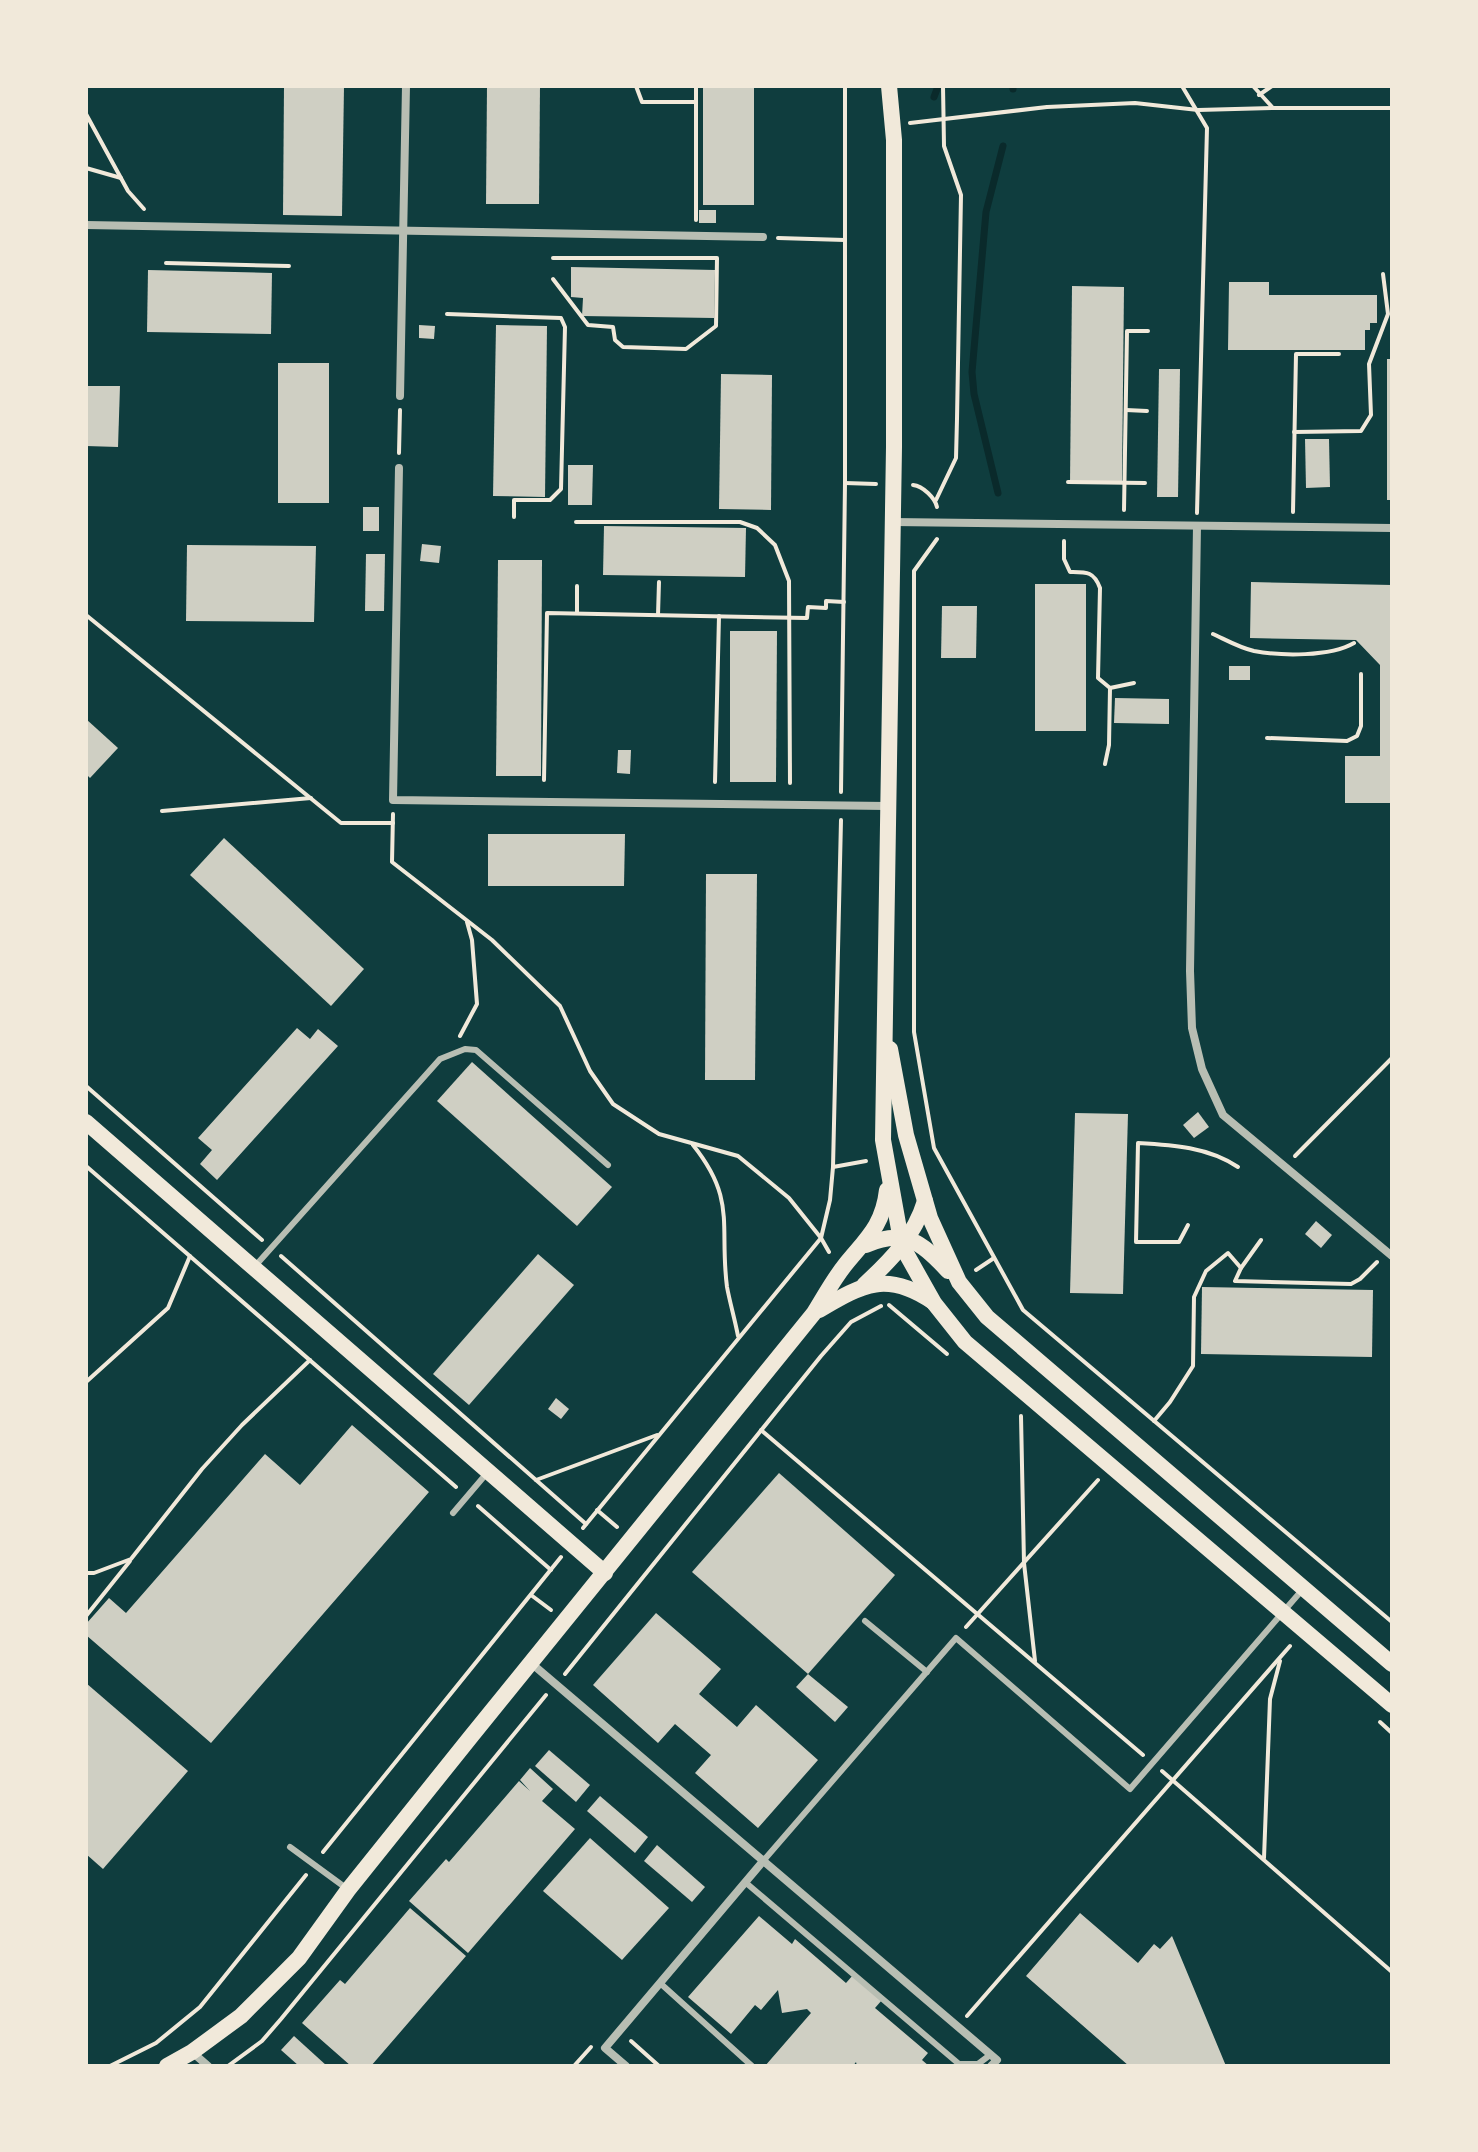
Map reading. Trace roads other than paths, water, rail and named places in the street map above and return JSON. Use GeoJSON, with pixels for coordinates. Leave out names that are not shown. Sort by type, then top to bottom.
{"type":"FeatureCollection","features":[{"type":"Feature","properties":{"kind":"main road"},"geometry":{"type":"LineString","coordinates":[[889,86],[892,126],[893,484],[883,1140],[888,1179],[903,1240],[934,1303],[965,1342],[1392,1705]]}},
{"type":"Feature","properties":{"kind":"main road"},"geometry":{"type":"LineString","coordinates":[[883,1008],[906,1135],[930,1218],[959,1282]]}},
{"type":"Feature","properties":{"kind":"main road"},"geometry":{"type":"LineString","coordinates":[[86,1122],[605,1573]]}},
{"type":"Feature","properties":{"kind":"main road"},"geometry":{"type":"LineString","coordinates":[[167,2066],[241,2016],[299,1958],[348,1890],[814,1313],[844,1266],[864,1246],[885,1206],[888,1179]]}},
{"type":"Feature","properties":{"kind":"main road"},"geometry":{"type":"LineString","coordinates":[[814,1313],[864,1285],[903,1240],[925,1201]]}},
{"type":"Feature","properties":{"kind":"main road"},"geometry":{"type":"LineString","coordinates":[[864,1246],[883,1237],[903,1240],[936,1258],[987,1317],[1392,1664]]}},
{"type":"Feature","properties":{"kind":"main road"},"geometry":{"type":"LineString","coordinates":[[864,1285],[897,1284],[916,1290],[934,1303]]}},
{"type":"Feature","properties":{"kind":"street"},"geometry":{"type":"LineString","coordinates":[[400,396],[406,86]]}},
{"type":"Feature","properties":{"kind":"street"},"geometry":{"type":"LineString","coordinates":[[86,225],[763,237]]}},
{"type":"Feature","properties":{"kind":"street"},"geometry":{"type":"LineString","coordinates":[[399,468],[393,800],[887,806]]}},
{"type":"Feature","properties":{"kind":"street"},"geometry":{"type":"LineString","coordinates":[[892,522],[1392,528]]}},
{"type":"Feature","properties":{"kind":"street"},"geometry":{"type":"LineString","coordinates":[[1197,526],[1190,971],[1192,1028],[1202,1069],[1223,1115],[1390,1254]]}},
{"type":"Feature","properties":{"kind":"street"},"geometry":{"type":"LineString","coordinates":[[531,1663],[764,1860],[993,2060]]}},
{"type":"Feature","properties":{"kind":"street"},"geometry":{"type":"LineString","coordinates":[[626,2066],[605,2048],[764,1860]]}},
{"type":"Feature","properties":{"kind":"street"},"geometry":{"type":"LineString","coordinates":[[192,2052],[208,2066]]}},
{"type":"Feature","properties":{"kind":"lane"},"geometry":{"type":"LineString","coordinates":[[254,1268],[440,1059],[465,1049],[476,1050],[608,1165]]}},
{"type":"Feature","properties":{"kind":"lane"},"geometry":{"type":"LineString","coordinates":[[453,1513],[488,1472]]}},
{"type":"Feature","properties":{"kind":"lane"},"geometry":{"type":"LineString","coordinates":[[764,1860],[956,1638],[1130,1789],[1303,1589]]}},
{"type":"Feature","properties":{"kind":"lane"},"geometry":{"type":"LineString","coordinates":[[865,1621],[927,1672]]}},
{"type":"Feature","properties":{"kind":"lane"},"geometry":{"type":"LineString","coordinates":[[290,1847],[348,1890]]}},
{"type":"Feature","properties":{"kind":"lane"},"geometry":{"type":"LineString","coordinates":[[745,1882],[959,2064],[993,2060]]}},
{"type":"Feature","properties":{"kind":"lane"},"geometry":{"type":"LineString","coordinates":[[660,1983],[752,2066]]}},
{"type":"Feature","properties":{"kind":"waterway"},"geometry":{"type":"LineString","coordinates":[[934,97],[937,89]]}},
{"type":"Feature","properties":{"kind":"waterway"},"geometry":{"type":"LineString","coordinates":[[998,493],[974,394],[972,372],[986,212],[1003,146]]}}]}
